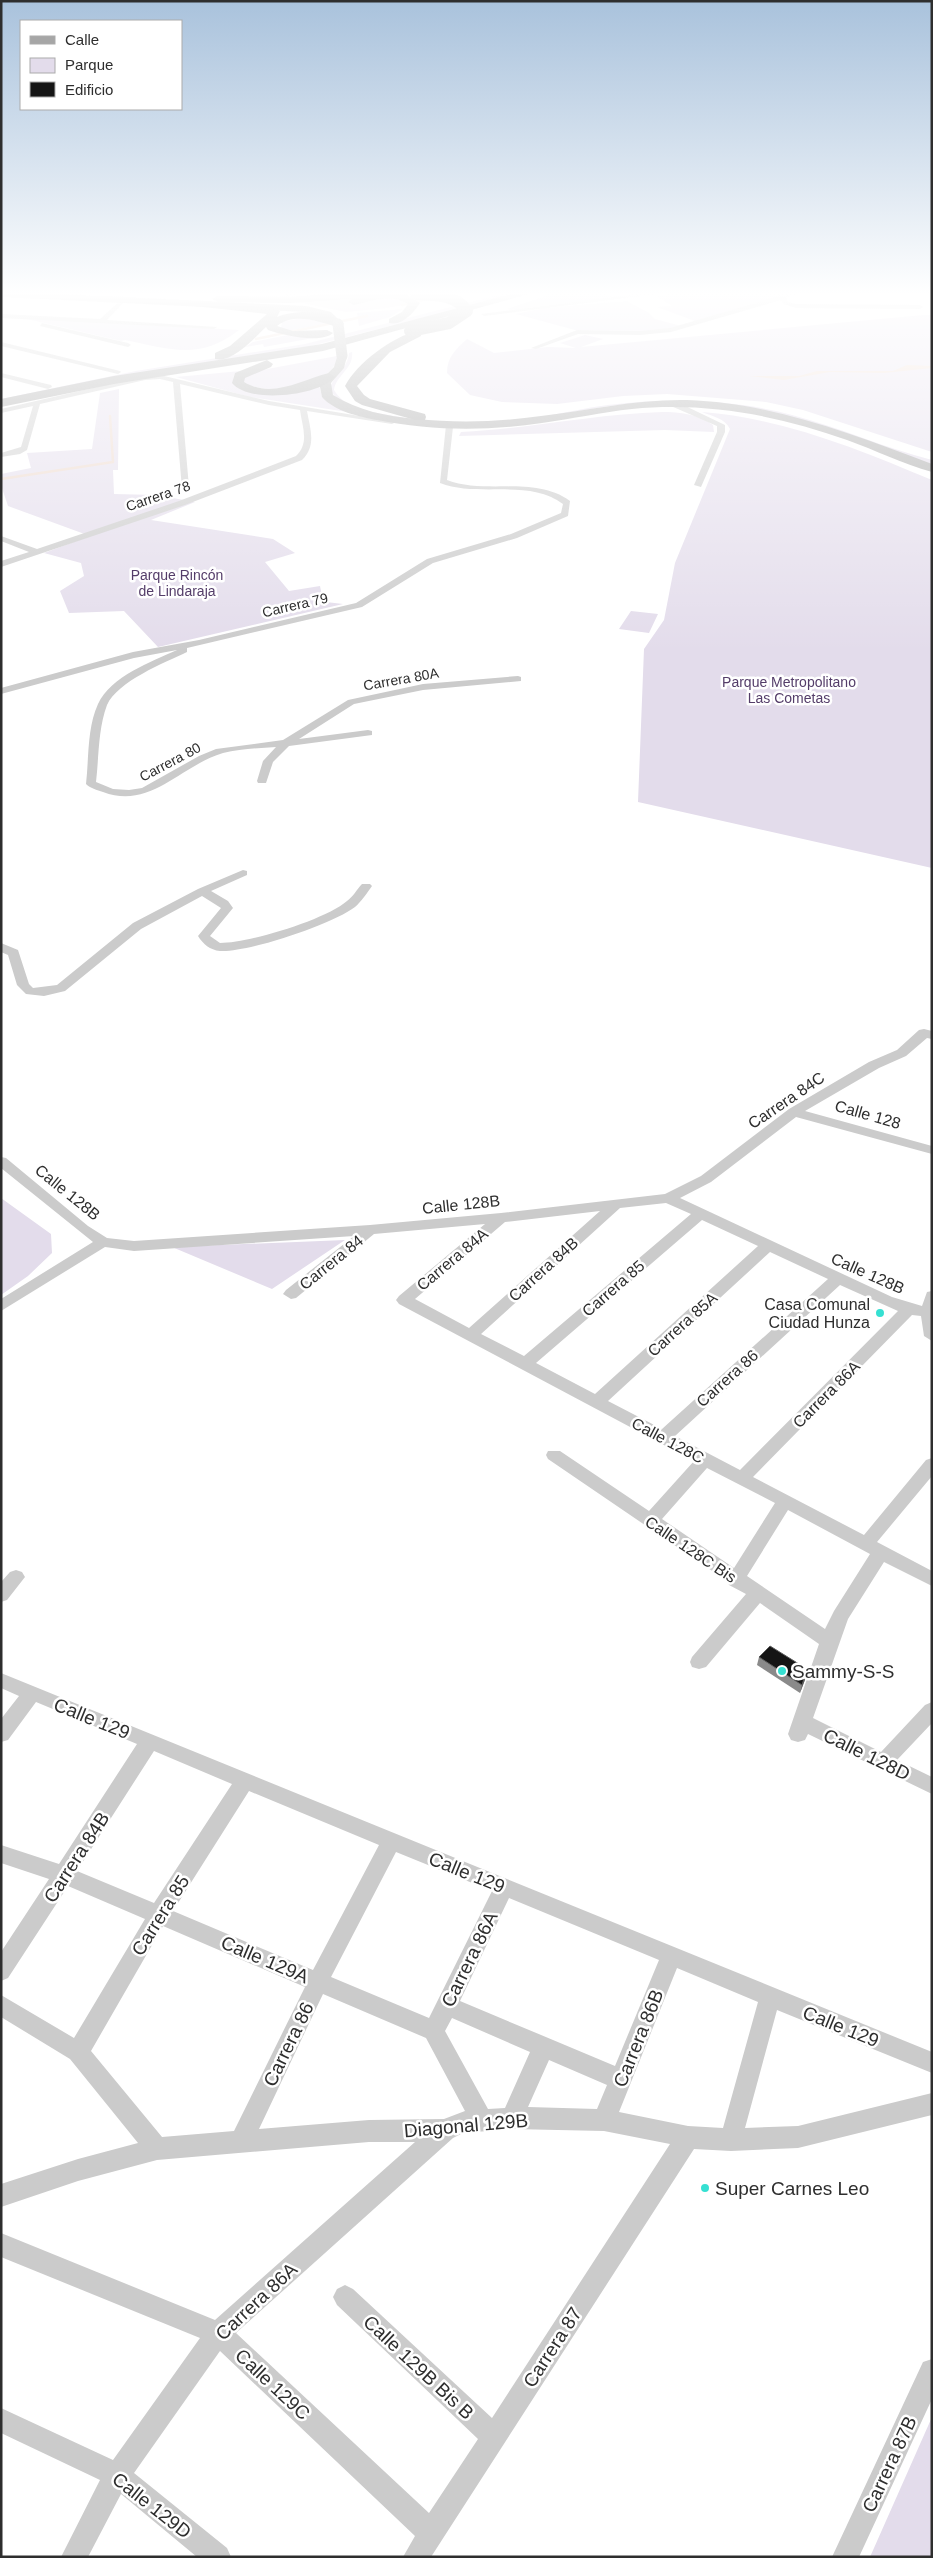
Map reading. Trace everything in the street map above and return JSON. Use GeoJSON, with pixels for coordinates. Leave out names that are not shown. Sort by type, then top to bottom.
{"type":"FeatureCollection","features":[{"type":"Feature","properties":{"kind":"highway"},"geometry":{"type":"LineString","coordinates":[[407,413],[420,417]]}},
{"type":"Feature","properties":{"kind":"main road"},"geometry":{"type":"LineString","coordinates":[[367,413],[434,423],[508,424],[577,413]]}},
{"type":"Feature","properties":{"kind":"main road"},"geometry":{"type":"LineString","coordinates":[[394,413],[420,417],[492,419],[536,413]]}},
{"type":"Feature","properties":{"kind":"main road"},"geometry":{"type":"LineString","coordinates":[[773,413],[932,468]]}},
{"type":"Feature","properties":{"kind":"main road"},"geometry":{"type":"LineString","coordinates":[[791,413],[932,459]]}},
{"type":"Feature","properties":{"kind":"street"},"geometry":{"type":"LineString","coordinates":[[26,413],[32,418]]}},
{"type":"Feature","properties":{"kind":"street"},"geometry":{"type":"LineString","coordinates":[[1,455],[21,451],[24,448],[34,413]]}},
{"type":"Feature","properties":{"kind":"street"},"geometry":{"type":"LineString","coordinates":[[182,413],[185,487]]}},
{"type":"Feature","properties":{"kind":"street","name":"Carrera 78"},"geometry":{"type":"LineString","coordinates":[[1,564],[182,503],[299,458],[308,451],[310,445],[304,413]]}},
{"type":"Feature","properties":{"kind":"street"},"geometry":{"type":"LineString","coordinates":[[337,413],[449,427],[508,424]]}},
{"type":"Feature","properties":{"kind":"street"},"geometry":{"type":"LineString","coordinates":[[695,413],[721,425],[721,432],[698,485]]}},
{"type":"Feature","properties":{"kind":"street","name":"Carrera 79"},"geometry":{"type":"LineString","coordinates":[[1,691],[133,655],[198,643],[360,605],[430,561],[514,536],[560,518],[568,507],[564,500],[546,493],[460,486],[443,481],[449,427]]}},
{"type":"Feature","properties":{"kind":"street"},"geometry":{"type":"LineString","coordinates":[[1,538],[35,551]]}},
{"type":"Feature","properties":{"kind":"street","name":"Carrera 80"},"geometry":{"type":"LineString","coordinates":[[198,643],[141,671],[108,696],[100,711],[91,784],[108,793],[142,792],[165,782],[220,751],[288,741],[342,739],[368,733]]}},
{"type":"Feature","properties":{"kind":"street","name":"Carrera 80A"},"geometry":{"type":"LineString","coordinates":[[262,781],[268,761],[288,741],[351,702],[423,687],[518,679]]}},
{"type":"Feature","properties":{"kind":"street"},"geometry":{"type":"LineString","coordinates":[[1,947],[14,953],[23,985],[30,991],[44,992],[61,988],[137,926],[202,891],[243,873]]}},
{"type":"Feature","properties":{"kind":"street"},"geometry":{"type":"LineString","coordinates":[[202,891],[224,903],[227,908],[204,936],[210,944],[220,947],[235,947],[289,932],[350,904],[366,886]]}},
{"type":"Feature","properties":{"kind":"street","name":"Carrera 84C"},"geometry":{"type":"LineString","coordinates":[[668,1198],[706,1179],[794,1112],[874,1065],[886,1062],[928,1034]]}},
{"type":"Feature","properties":{"kind":"street","name":"Calle 128"},"geometry":{"type":"LineString","coordinates":[[794,1112],[932,1150]]}},
{"type":"Feature","properties":{"kind":"street","name":"Calle 128B"},"geometry":{"type":"LineString","coordinates":[[1,1161],[83,1229],[103,1242],[134,1246],[370,1230],[501,1218],[668,1198],[837,1279],[909,1309],[928,1312]]}},
{"type":"Feature","properties":{"kind":"street","name":"Carrera 84B"},"geometry":{"type":"LineString","coordinates":[[470,1335],[617,1203]]}},
{"type":"Feature","properties":{"kind":"street","name":"Carrera 85"},"geometry":{"type":"LineString","coordinates":[[525,1364],[701,1213]]}},
{"type":"Feature","properties":{"kind":"street","name":"Carrera 84A"},"geometry":{"type":"LineString","coordinates":[[404,1300],[501,1218]]}},
{"type":"Feature","properties":{"kind":"street","name":"Carrera 84"},"geometry":{"type":"LineString","coordinates":[[291,1294],[370,1230]]}},
{"type":"Feature","properties":{"kind":"street"},"geometry":{"type":"LineString","coordinates":[[1,1306],[103,1242]]}},
{"type":"Feature","properties":{"kind":"street","name":"Carrera 85A"},"geometry":{"type":"LineString","coordinates":[[596,1402],[768,1245]]}},
{"type":"Feature","properties":{"kind":"street","name":"Carrera 86"},"geometry":{"type":"LineString","coordinates":[[663,1437],[837,1279]]}},
{"type":"Feature","properties":{"kind":"street"},"geometry":{"type":"LineString","coordinates":[[932,1296],[928,1312],[932,1336]]}},
{"type":"Feature","properties":{"kind":"street","name":"Calle 128C"},"geometry":{"type":"LineString","coordinates":[[404,1300],[932,1579]]}},
{"type":"Feature","properties":{"kind":"street","name":"Carrera 86A"},"geometry":{"type":"LineString","coordinates":[[742,1478],[909,1309]]}},
{"type":"Feature","properties":{"kind":"street","name":"Calle 128C Bis"},"geometry":{"type":"LineString","coordinates":[[554,1455],[736,1580],[829,1641]]}},
{"type":"Feature","properties":{"kind":"street"},"geometry":{"type":"LineString","coordinates":[[650,1521],[706,1459]]}},
{"type":"Feature","properties":{"kind":"street"},"geometry":{"type":"LineString","coordinates":[[829,1641],[874,1548],[932,1464]]}},
{"type":"Feature","properties":{"kind":"street"},"geometry":{"type":"LineString","coordinates":[[736,1580],[785,1501]]}},
{"type":"Feature","properties":{"kind":"street"},"geometry":{"type":"LineString","coordinates":[[1,1595],[16,1577]]}},
{"type":"Feature","properties":{"kind":"street"},"geometry":{"type":"LineString","coordinates":[[699,1662],[758,1594]]}},
{"type":"Feature","properties":{"kind":"street","name":"Calle 128D"},"geometry":{"type":"LineString","coordinates":[[829,1641],[800,1728],[883,1762],[932,1786]]}},
{"type":"Feature","properties":{"kind":"street","name":"Calle 129"},"geometry":{"type":"LineString","coordinates":[[1,1680],[932,2063]]}},
{"type":"Feature","properties":{"kind":"street"},"geometry":{"type":"LineString","coordinates":[[1,1734],[32,1693]]}},
{"type":"Feature","properties":{"kind":"street"},"geometry":{"type":"LineString","coordinates":[[883,1762],[932,1710]]}},
{"type":"Feature","properties":{"kind":"street","name":"Carrera 84B"},"geometry":{"type":"LineString","coordinates":[[1,1971],[65,1875],[150,1741]]}},
{"type":"Feature","properties":{"kind":"street","name":"Carrera 85"},"geometry":{"type":"LineString","coordinates":[[78,2052],[159,1914],[245,1781]]}},
{"type":"Feature","properties":{"kind":"street","name":"Carrera 86"},"geometry":{"type":"LineString","coordinates":[[241,2142],[318,1982],[391,1841]]}},
{"type":"Feature","properties":{"kind":"street","name":"Calle 129A"},"geometry":{"type":"LineString","coordinates":[[1,1854],[65,1875],[434,2031]]}},
{"type":"Feature","properties":{"kind":"street","name":"Carrera 86A"},"geometry":{"type":"LineString","coordinates":[[434,2031],[504,1887]]}},
{"type":"Feature","properties":{"kind":"street","name":"Carrera 86B"},"geometry":{"type":"LineString","coordinates":[[604,2120],[622,2080],[671,1956]]}},
{"type":"Feature","properties":{"kind":"street"},"geometry":{"type":"LineString","coordinates":[[731,2140],[770,1997]]}},
{"type":"Feature","properties":{"kind":"street"},"geometry":{"type":"LineString","coordinates":[[446,2004],[622,2080]]}},
{"type":"Feature","properties":{"kind":"street"},"geometry":{"type":"LineString","coordinates":[[1,2005],[78,2052],[157,2148]]}},
{"type":"Feature","properties":{"kind":"street"},"geometry":{"type":"LineString","coordinates":[[434,2031],[481,2119]]}},
{"type":"Feature","properties":{"kind":"street"},"geometry":{"type":"LineString","coordinates":[[512,2118],[544,2046]]}},
{"type":"Feature","properties":{"kind":"street","name":"Diagonal 129B"},"geometry":{"type":"LineString","coordinates":[[1,2196],[78,2170],[157,2148],[369,2131],[445,2130],[462,2122],[512,2118],[604,2120],[688,2137],[731,2140],[798,2137],[932,2104]]}},
{"type":"Feature","properties":{"kind":"street","name":"Carrera 86A"},"geometry":{"type":"LineString","coordinates":[[74,2557],[117,2475],[218,2333],[445,2130]]}},
{"type":"Feature","properties":{"kind":"street","name":"Carrera 87"},"geometry":{"type":"LineString","coordinates":[[416,2557],[688,2137]]}},
{"type":"Feature","properties":{"kind":"street","name":"Calle 129C"},"geometry":{"type":"LineString","coordinates":[[1,2245],[218,2333],[432,2534]]}},
{"type":"Feature","properties":{"kind":"street","name":"Calle 129B Bis B"},"geometry":{"type":"LineString","coordinates":[[345,2297],[494,2437]]}},
{"type":"Feature","properties":{"kind":"street","name":"Carrera 87B"},"geometry":{"type":"LineString","coordinates":[[846,2557],[932,2370]]}},
{"type":"Feature","properties":{"kind":"street","name":"Calle 129D"},"geometry":{"type":"LineString","coordinates":[[1,2420],[117,2475],[218,2557]]}},
{"type":"Feature","properties":{"kind":"green space","name":"Parque Rincón de Lindaraja"},"geometry":{"type":"Polygon","coordinates":[[[97,413],[119,413],[118,470],[113,470],[114,494],[156,495],[195,502],[151,520],[273,539],[295,553],[265,562],[289,591],[320,586],[322,596],[309,600],[343,604],[158,647],[124,611],[69,613],[60,591],[84,576],[81,563],[44,553],[90,536],[8,506],[1,485],[1,474],[31,468],[27,453],[92,449],[97,413]]]}},
{"type":"Feature","properties":{"kind":"green space"},"geometry":{"type":"Polygon","coordinates":[[[367,413],[422,420],[482,422],[521,420],[567,413],[526,420],[482,423],[453,423],[412,420],[367,413]]]}},
{"type":"Feature","properties":{"kind":"green space"},"geometry":{"type":"Polygon","coordinates":[[[634,413],[684,413],[707,421],[713,425],[714,432],[665,430],[459,436],[461,432],[634,413]]]}},
{"type":"Feature","properties":{"kind":"green space","name":"Parque Metropolitano Las Cometas"},"geometry":{"type":"Polygon","coordinates":[[[706,413],[732,415],[790,428],[848,446],[932,480],[932,868],[638,802],[644,649],[664,620],[675,563],[730,429],[725,422],[706,413]]]}},
{"type":"Feature","properties":{"kind":"green space"},"geometry":{"type":"Polygon","coordinates":[[[771,413],[785,413],[827,425],[896,450],[932,460],[932,466],[857,437],[771,413]]]}},
{"type":"Feature","properties":{"kind":"green space"},"geometry":{"type":"Polygon","coordinates":[[[813,413],[932,413],[932,452],[813,413]]]}},
{"type":"Feature","properties":{"kind":"green space"},"geometry":{"type":"Polygon","coordinates":[[[631,611],[658,614],[649,633],[619,629],[631,611]]]}},
{"type":"Feature","properties":{"kind":"green space"},"geometry":{"type":"Polygon","coordinates":[[[1,1198],[51,1234],[52,1253],[28,1276],[1,1295],[1,1198]]]}},
{"type":"Feature","properties":{"kind":"green space"},"geometry":{"type":"Polygon","coordinates":[[[345,1240],[272,1289],[172,1247],[345,1240]]]}},
{"type":"Feature","properties":{"kind":"green space"},"geometry":{"type":"Polygon","coordinates":[[[932,2417],[932,2557],[870,2557],[932,2417]]]}},
{"type":"Feature","properties":{"kind":"building"},"geometry":{"type":"Polygon","coordinates":[[[770,1646],[807,1669],[802,1685],[759,1657],[770,1646]]]}},
{"type":"Feature","properties":{"kind":"waterway"},"geometry":{"type":"LineString","coordinates":[[1,479],[113,462],[110,416]]}},
{"type":"Feature","properties":{"kind":"place","name":"Casa Comunal Ciudad Hunza"},"geometry":{"type":"Point","coordinates":[880,1313]}},
{"type":"Feature","properties":{"kind":"place","name":"Sammy-S-S"},"geometry":{"type":"Point","coordinates":[782,1671]}},
{"type":"Feature","properties":{"kind":"place","name":"Super Carnes Leo"},"geometry":{"type":"Point","coordinates":[705,2188]}}]}
